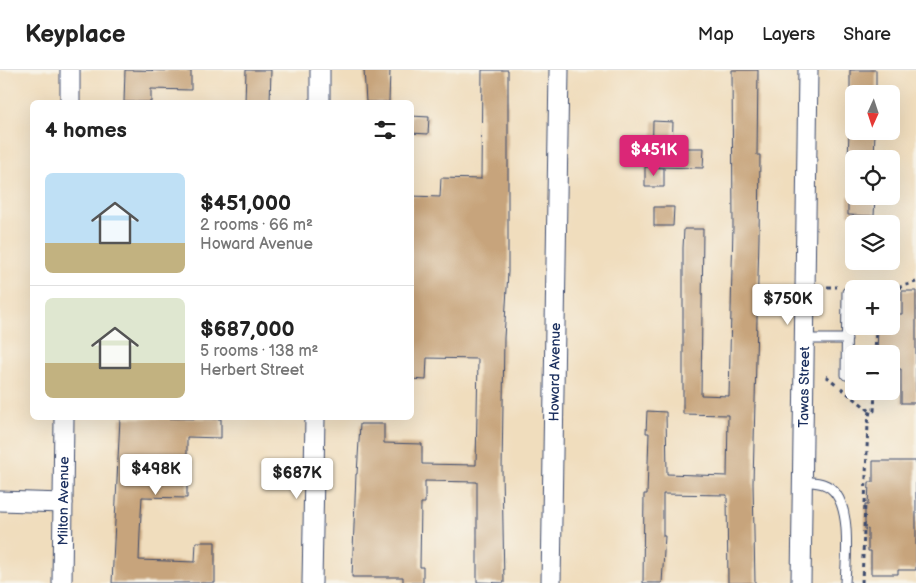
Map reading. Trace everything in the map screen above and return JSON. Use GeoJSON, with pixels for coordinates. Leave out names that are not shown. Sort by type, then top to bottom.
{"type":"FeatureCollection","features":[{"type":"Feature","properties":{"kind":"street"},"geometry":{"type":"LineString","coordinates":[[70,70],[70,100]]}},
{"type":"Feature","properties":{"kind":"street"},"geometry":{"type":"LineString","coordinates":[[320,70],[320,100]]}},
{"type":"Feature","properties":{"kind":"street","name":"Howard Avenue"},"geometry":{"type":"LineString","coordinates":[[550,583],[559,70]]}},
{"type":"Feature","properties":{"kind":"street","name":"Tawas Street"},"geometry":{"type":"LineString","coordinates":[[801,583],[808,70]]}},
{"type":"Feature","properties":{"kind":"street","name":"Milton Avenue"},"geometry":{"type":"LineString","coordinates":[[62,583],[64,420]]}},
{"type":"Feature","properties":{"kind":"street"},"geometry":{"type":"LineString","coordinates":[[312,583],[315,420]]}},
{"type":"Feature","properties":{"kind":"street"},"geometry":{"type":"LineString","coordinates":[[0,501],[63,503]]}},
{"type":"Feature","properties":{"kind":"lane"},"geometry":{"type":"LineString","coordinates":[[847,335],[847,345]]}},
{"type":"Feature","properties":{"kind":"lane"},"geometry":{"type":"LineString","coordinates":[[805,339],[847,339]]}},
{"type":"Feature","properties":{"kind":"lane"},"geometry":{"type":"LineString","coordinates":[[803,482],[824,484],[841,502],[846,521],[845,583]]}},
{"type":"Feature","properties":{"kind":"path"},"geometry":{"type":"LineString","coordinates":[[900,287],[916,282]]}},
{"type":"Feature","properties":{"kind":"path"},"geometry":{"type":"LineString","coordinates":[[828,287],[845,290]]}},
{"type":"Feature","properties":{"kind":"path"},"geometry":{"type":"LineString","coordinates":[[826,376],[870,411]]}},
{"type":"Feature","properties":{"kind":"path"},"geometry":{"type":"LineString","coordinates":[[870,411],[874,411],[875,400]]}},
{"type":"Feature","properties":{"kind":"path"},"geometry":{"type":"LineString","coordinates":[[862,583],[865,464],[870,411]]}},
{"type":"Feature","properties":{"kind":"building"},"geometry":{"type":"Polygon","coordinates":[[[125,70],[191,71],[191,90],[151,89],[151,100],[124,100],[125,70]]]}},
{"type":"Feature","properties":{"kind":"building"},"geometry":{"type":"Polygon","coordinates":[[[246,70],[271,70],[270,100],[245,100],[246,70]]]}},
{"type":"Feature","properties":{"kind":"building"},"geometry":{"type":"Polygon","coordinates":[[[364,70],[390,70],[389,100],[366,100],[364,70]]]}},
{"type":"Feature","properties":{"kind":"building"},"geometry":{"type":"Polygon","coordinates":[[[482,70],[508,70],[508,272],[504,338],[502,470],[504,583],[477,582],[477,482],[425,481],[425,503],[421,503],[420,567],[423,567],[423,583],[403,583],[403,577],[352,577],[360,424],[384,424],[384,443],[422,444],[422,464],[476,465],[478,359],[427,358],[426,380],[414,379],[414,196],[440,197],[441,178],[481,179],[482,70]]]}},
{"type":"Feature","properties":{"kind":"building"},"geometry":{"type":"Polygon","coordinates":[[[732,70],[758,70],[757,155],[760,155],[753,483],[755,583],[728,583],[727,495],[663,494],[663,536],[665,536],[662,583],[643,583],[644,494],[647,494],[649,433],[646,433],[647,411],[666,412],[667,474],[727,476],[728,415],[683,414],[683,248],[684,229],[703,229],[701,395],[729,396],[733,226],[732,70]]]}},
{"type":"Feature","properties":{"kind":"building"},"geometry":{"type":"Polygon","coordinates":[[[850,70],[876,70],[876,85],[850,85],[850,70]]]}},
{"type":"Feature","properties":{"kind":"building"},"geometry":{"type":"Polygon","coordinates":[[[414,116],[429,117],[428,134],[414,133],[414,116]]]}},
{"type":"Feature","properties":{"kind":"building"},"geometry":{"type":"Polygon","coordinates":[[[653,121],[673,122],[672,148],[704,148],[703,168],[652,167],[653,121]]]}},
{"type":"Feature","properties":{"kind":"building"},"geometry":{"type":"Polygon","coordinates":[[[849,140],[875,140],[874,150],[848,150],[849,140]]]}},
{"type":"Feature","properties":{"kind":"building"},"geometry":{"type":"Polygon","coordinates":[[[645,167],[664,168],[664,187],[645,187],[645,167]]]}},
{"type":"Feature","properties":{"kind":"building"},"geometry":{"type":"Polygon","coordinates":[[[848,205],[875,205],[874,215],[848,215],[848,205]]]}},
{"type":"Feature","properties":{"kind":"building"},"geometry":{"type":"Polygon","coordinates":[[[654,207],[674,207],[673,226],[654,226],[654,207]]]}},
{"type":"Feature","properties":{"kind":"building"},"geometry":{"type":"Polygon","coordinates":[[[902,291],[916,291],[916,403],[901,403],[900,345],[877,345],[878,335],[900,335],[900,314],[902,314],[902,291]]]}},
{"type":"Feature","properties":{"kind":"building"},"geometry":{"type":"Polygon","coordinates":[[[120,420],[221,420],[221,438],[187,437],[187,498],[142,497],[140,532],[139,560],[195,562],[196,542],[215,542],[215,583],[112,583],[120,420]]]}},
{"type":"Feature","properties":{"kind":"building"},"geometry":{"type":"Polygon","coordinates":[[[873,461],[916,461],[916,570],[898,570],[898,574],[871,574],[871,551],[868,551],[868,529],[865,530],[865,505],[868,505],[869,482],[873,482],[873,461]]]}}]}
